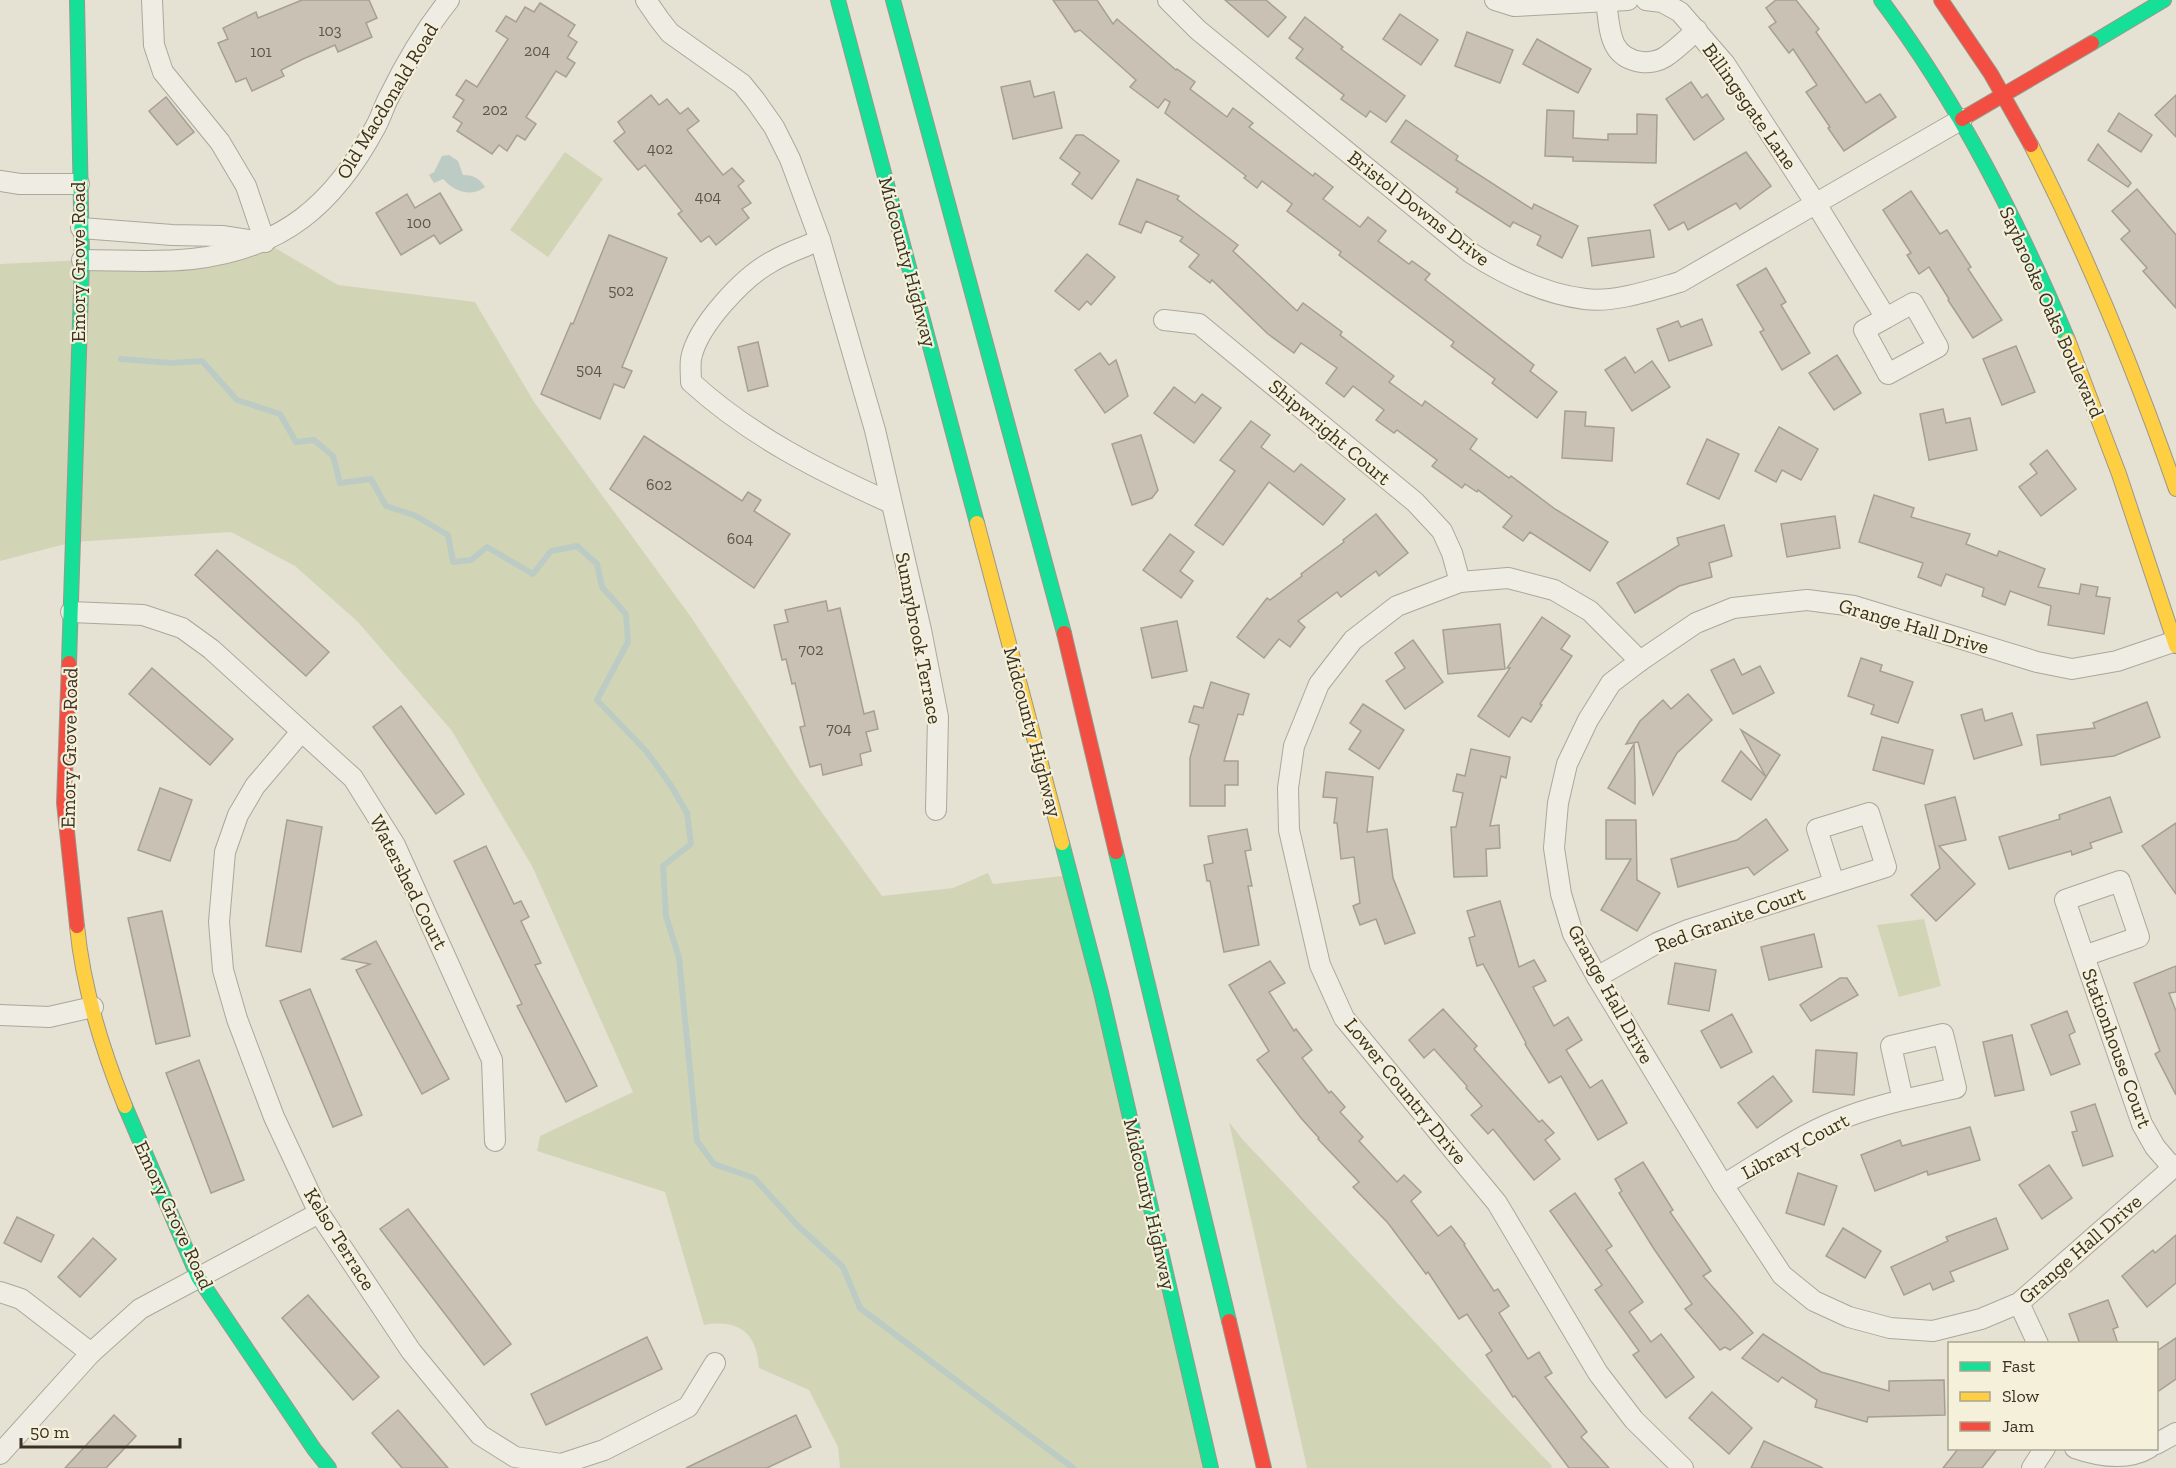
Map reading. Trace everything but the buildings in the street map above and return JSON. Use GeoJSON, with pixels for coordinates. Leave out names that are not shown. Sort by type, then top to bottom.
{"type":"FeatureCollection","features":[{"type":"Feature","properties":{"kind":"street","name":"Emory Grove Road"},"geometry":{"type":"LineString","coordinates":[[76,0],[82,260],[64,803],[80,956],[104,1053],[198,1277],[329,1468]]}},
{"type":"Feature","properties":{"kind":"street"},"geometry":{"type":"LineString","coordinates":[[81,228],[172,236],[222,236],[265,242],[246,186],[220,142],[164,72],[154,45],[152,0]]}},
{"type":"Feature","properties":{"kind":"street","name":"Old Macdonald Road"},"geometry":{"type":"LineString","coordinates":[[82,260],[191,259],[230,252],[265,242],[292,226],[318,206],[344,177],[377,124],[406,63],[449,0]]}},
{"type":"Feature","properties":{"kind":"street","name":"Sunnybrook Terrace"},"geometry":{"type":"LineString","coordinates":[[646,0],[658,20],[670,33],[742,84],[761,109],[774,127],[790,159],[820,240],[875,430],[921,630],[938,717],[936,810]]}},
{"type":"Feature","properties":{"kind":"street","name":"Midcounty Highway"},"geometry":{"type":"LineString","coordinates":[[838,0],[1101,992],[1211,1468]]}},
{"type":"Feature","properties":{"kind":"street"},"geometry":{"type":"LineString","coordinates":[[893,0],[1055,596],[1264,1468]]}},
{"type":"Feature","properties":{"kind":"street","name":"Bristol Downs Drive"},"geometry":{"type":"LineString","coordinates":[[1168,0],[1198,30],[1471,252],[1501,272],[1551,291],[1587,300],[1629,296],[1680,282],[1962,119]]}},
{"type":"Feature","properties":{"kind":"street"},"geometry":{"type":"LineString","coordinates":[[1495,0],[1514,6],[1628,0]]}},
{"type":"Feature","properties":{"kind":"street","name":"Billingsgate Lane"},"geometry":{"type":"LineString","coordinates":[[1646,0],[1662,2],[1680,12],[1725,64],[1816,204],[1886,318]]}},
{"type":"Feature","properties":{"kind":"street","name":"Saybrooke Oaks Boulevard"},"geometry":{"type":"LineString","coordinates":[[1881,0],[1910,38],[1962,119],[2025,242],[2072,346],[2144,543],[2176,643]]}},
{"type":"Feature","properties":{"kind":"street"},"geometry":{"type":"LineString","coordinates":[[1941,0],[2004,94],[2052,188],[2115,327],[2154,425],[2176,489]]}},
{"type":"Feature","properties":{"kind":"street"},"geometry":{"type":"LineString","coordinates":[[1962,119],[2164,0]]}},
{"type":"Feature","properties":{"kind":"street"},"geometry":{"type":"LineString","coordinates":[[1606,1],[1611,37],[1618,51],[1632,61],[1648,63],[1664,58],[1697,30]]}},
{"type":"Feature","properties":{"kind":"street"},"geometry":{"type":"LineString","coordinates":[[0,181],[20,184],[79,184]]}},
{"type":"Feature","properties":{"kind":"street"},"geometry":{"type":"LineString","coordinates":[[820,240],[772,261],[751,276],[725,301],[704,328],[691,359],[692,382],[716,405],[788,453],[891,503]]}},
{"type":"Feature","properties":{"kind":"street","name":"Shipwright Court"},"geometry":{"type":"LineString","coordinates":[[1164,320],[1199,324],[1415,502],[1442,531],[1460,582]]}},
{"type":"Feature","properties":{"kind":"street","name":"Lower Country Drive"},"geometry":{"type":"LineString","coordinates":[[1640,661],[1590,611],[1554,590],[1508,578],[1460,582],[1397,606],[1353,640],[1319,684],[1294,746],[1288,788],[1289,830],[1320,964],[1344,1018],[1497,1203],[1598,1372],[1634,1420],[1683,1468]]}},
{"type":"Feature","properties":{"kind":"street","name":"Grange Hall Drive"},"geometry":{"type":"LineString","coordinates":[[2174,1167],[2019,1303],[1981,1319],[1933,1331],[1890,1328],[1849,1317],[1814,1301],[1782,1275],[1723,1185],[1597,976],[1574,934],[1561,894],[1554,848],[1558,803],[1567,764],[1588,720],[1611,683],[1696,623],[1733,608],[1808,600],[1854,606],[2037,662],[2073,669],[2117,661],[2176,643]]}},
{"type":"Feature","properties":{"kind":"street","name":"Watershed Court"},"geometry":{"type":"LineString","coordinates":[[71,612],[142,615],[182,628],[211,649],[353,778],[395,845],[492,1060],[495,1141]]}},
{"type":"Feature","properties":{"kind":"street","name":"Kelso Terrace"},"geometry":{"type":"LineString","coordinates":[[301,732],[255,786],[238,815],[225,852],[219,922],[223,970],[237,1020],[274,1117],[319,1213],[411,1351],[480,1435],[515,1457],[561,1464],[604,1450],[688,1407],[715,1363]]}},
{"type":"Feature","properties":{"kind":"street","name":"Red Granite Court"},"geometry":{"type":"LineString","coordinates":[[1597,976],[1657,943],[1688,930],[1834,883]]}},
{"type":"Feature","properties":{"kind":"street","name":"Stationhouse Court"},"geometry":{"type":"LineString","coordinates":[[2084,956],[2142,1124],[2155,1147],[2174,1167]]}},
{"type":"Feature","properties":{"kind":"street"},"geometry":{"type":"LineString","coordinates":[[0,1015],[49,1017],[93,1007]]}},
{"type":"Feature","properties":{"kind":"street","name":"Library Court"},"geometry":{"type":"LineString","coordinates":[[1723,1185],[1836,1121],[1903,1100]]}},
{"type":"Feature","properties":{"kind":"street"},"geometry":{"type":"LineString","coordinates":[[0,1454],[91,1353],[140,1309],[319,1213]]}},
{"type":"Feature","properties":{"kind":"street"},"geometry":{"type":"LineString","coordinates":[[0,1292],[21,1299],[91,1353]]}},
{"type":"Feature","properties":{"kind":"street"},"geometry":{"type":"LineString","coordinates":[[2019,1303],[2037,1342]]}},
{"type":"Feature","properties":{"kind":"street"},"geometry":{"type":"LineString","coordinates":[[2158,1443],[2176,1433]]}},
{"type":"Feature","properties":{"kind":"street"},"geometry":{"type":"LineString","coordinates":[[2032,1468],[2044,1450]]}},
{"type":"Feature","properties":{"kind":"street"},"geometry":{"type":"LineString","coordinates":[[2078,1450],[2116,1457],[2145,1450]]}},
{"type":"Feature","properties":{"kind":"green space"},"geometry":{"type":"Polygon","coordinates":[[[565,152],[603,179],[548,257],[510,230],[565,152]]]}},
{"type":"Feature","properties":{"kind":"green space"},"geometry":{"type":"Polygon","coordinates":[[[265,242],[338,285],[475,302],[534,402],[691,617],[800,782],[882,896],[953,888],[988,873],[993,884],[1071,875],[1211,1468],[840,1468],[838,1447],[809,1390],[759,1368],[750,1337],[736,1326],[704,1325],[665,1192],[537,1151],[540,1136],[633,1092],[532,866],[452,731],[358,622],[295,566],[231,532],[73,542],[0,561],[0,264],[82,260],[265,242]]]}},
{"type":"Feature","properties":{"kind":"green space"},"geometry":{"type":"Polygon","coordinates":[[[1924,919],[1941,986],[1899,997],[1877,925],[1924,919]]]}},
{"type":"Feature","properties":{"kind":"green space"},"geometry":{"type":"Polygon","coordinates":[[[1229,1122],[1243,1140],[1552,1466],[1551,1468],[1307,1468],[1229,1122]]]}},
{"type":"Feature","properties":{"kind":"shaded area"},"geometry":{"type":"Polygon","coordinates":[[[449,155],[458,161],[463,175],[476,178],[485,187],[474,192],[462,192],[443,179],[434,183],[429,175],[434,172],[442,156],[449,155]]]}},
{"type":"Feature","properties":{"kind":"waterway"},"geometry":{"type":"LineString","coordinates":[[121,359],[171,363],[202,361],[237,400],[280,414],[296,442],[314,440],[333,456],[340,483],[371,479],[386,506],[416,516],[448,535],[453,562],[471,560],[487,547],[533,574],[551,551],[577,546],[597,564],[602,587],[626,614],[628,642],[597,700],[646,751],[670,784],[687,813],[691,844],[663,866],[666,916],[679,958],[697,1141],[714,1164],[754,1178],[797,1225],[843,1267],[860,1308],[1073,1468]]}},
{"type":"Feature","properties":{"kind":"traffic: fast"},"geometry":{"type":"LineString","coordinates":[[69,663],[82,260],[77,0]]}},
{"type":"Feature","properties":{"kind":"traffic: fast"},"geometry":{"type":"LineString","coordinates":[[838,0],[977,523]]}},
{"type":"Feature","properties":{"kind":"traffic: fast"},"geometry":{"type":"LineString","coordinates":[[893,0],[1064,633]]}},
{"type":"Feature","properties":{"kind":"traffic: fast"},"geometry":{"type":"LineString","coordinates":[[1881,0],[1936,80],[1985,164],[2029,251],[2068,340]]}},
{"type":"Feature","properties":{"kind":"traffic: fast"},"geometry":{"type":"LineString","coordinates":[[2092,43],[2164,0]]}},
{"type":"Feature","properties":{"kind":"traffic: fast"},"geometry":{"type":"LineString","coordinates":[[1062,843],[1101,992],[1211,1468]]}},
{"type":"Feature","properties":{"kind":"traffic: fast"},"geometry":{"type":"LineString","coordinates":[[1116,852],[1229,1321]]}},
{"type":"Feature","properties":{"kind":"traffic: fast"},"geometry":{"type":"LineString","coordinates":[[125,1106],[198,1277],[329,1468]]}},
{"type":"Feature","properties":{"kind":"traffic: slow"},"geometry":{"type":"LineString","coordinates":[[2031,145],[2110,315],[2176,489]]}},
{"type":"Feature","properties":{"kind":"traffic: slow"},"geometry":{"type":"LineString","coordinates":[[2068,340],[2119,474],[2176,646]]}},
{"type":"Feature","properties":{"kind":"traffic: slow"},"geometry":{"type":"LineString","coordinates":[[977,523],[1062,843]]}},
{"type":"Feature","properties":{"kind":"traffic: slow"},"geometry":{"type":"LineString","coordinates":[[77,926],[84,972],[95,1018],[125,1106]]}},
{"type":"Feature","properties":{"kind":"traffic: jam"},"geometry":{"type":"LineString","coordinates":[[1941,0],[1991,74],[2031,145]]}},
{"type":"Feature","properties":{"kind":"traffic: jam"},"geometry":{"type":"LineString","coordinates":[[1962,119],[2092,43]]}},
{"type":"Feature","properties":{"kind":"traffic: jam"},"geometry":{"type":"LineString","coordinates":[[1064,633],[1116,852]]}},
{"type":"Feature","properties":{"kind":"traffic: jam"},"geometry":{"type":"LineString","coordinates":[[69,663],[64,803],[77,926]]}},
{"type":"Feature","properties":{"kind":"traffic: jam"},"geometry":{"type":"LineString","coordinates":[[1229,1321],[1264,1468]]}}]}
